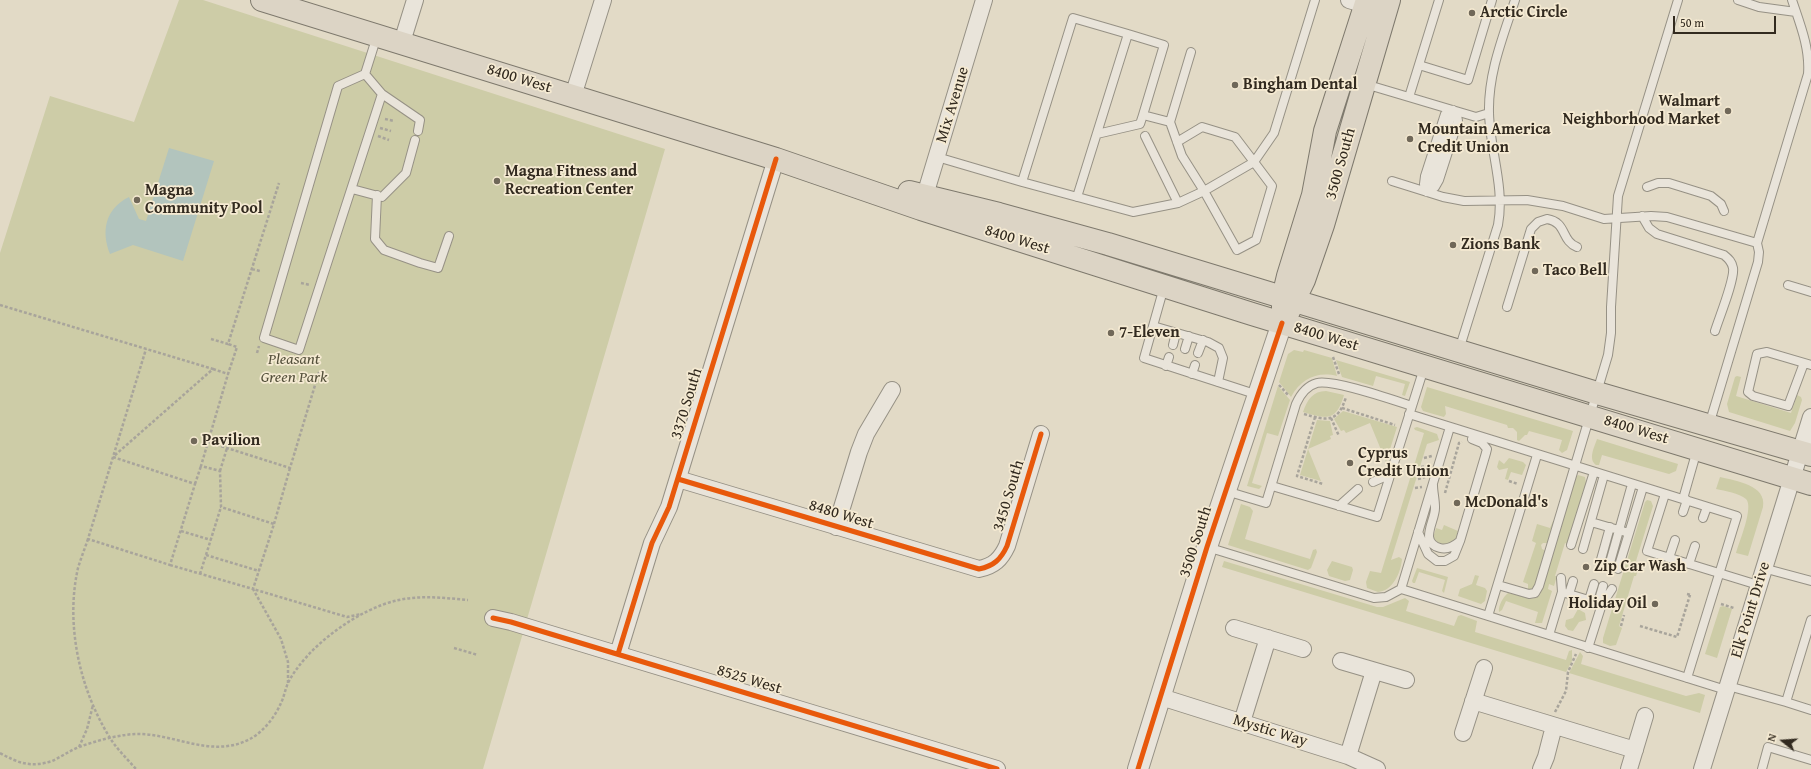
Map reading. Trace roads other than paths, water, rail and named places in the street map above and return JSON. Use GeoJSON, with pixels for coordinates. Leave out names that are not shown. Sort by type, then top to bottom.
{"type":"FeatureCollection","features":[{"type":"Feature","properties":{"kind":"main road","name":"8400 West"},"geometry":{"type":"LineString","coordinates":[[262,0],[923,202],[1165,286],[1424,367],[1801,481]]}},
{"type":"Feature","properties":{"kind":"main road","name":"3500 South"},"geometry":{"type":"LineString","coordinates":[[1282,323],[1313,195],[1325,131],[1360,2]]}},
{"type":"Feature","properties":{"kind":"main road","name":"3500 South"},"geometry":{"type":"LineString","coordinates":[[1289,299],[1304,280],[1323,225],[1388,6]]}},
{"type":"Feature","properties":{"kind":"main road","name":"8400 West"},"geometry":{"type":"LineString","coordinates":[[923,202],[1060,230],[1597,393],[1806,453]]}},
{"type":"Feature","properties":{"kind":"street"},"geometry":{"type":"LineString","coordinates":[[402,42],[416,0]]}},
{"type":"Feature","properties":{"kind":"street"},"geometry":{"type":"LineString","coordinates":[[573,96],[603,0]]}},
{"type":"Feature","properties":{"kind":"street","name":"Mix Avenue"},"geometry":{"type":"LineString","coordinates":[[923,202],[984,0]]}},
{"type":"Feature","properties":{"kind":"street"},"geometry":{"type":"LineString","coordinates":[[1360,2],[1388,6]]}},
{"type":"Feature","properties":{"kind":"street","name":"3370 South"},"geometry":{"type":"LineString","coordinates":[[618,654],[652,544],[670,507],[776,158]]}},
{"type":"Feature","properties":{"kind":"street","name":"3500 South"},"geometry":{"type":"LineString","coordinates":[[1138,769],[1226,491],[1282,323]]}},
{"type":"Feature","properties":{"kind":"street"},"geometry":{"type":"LineString","coordinates":[[836,527],[858,452],[866,434],[892,390]]}},
{"type":"Feature","properties":{"kind":"street","name":"Elk Point Drive"},"geometry":{"type":"LineString","coordinates":[[1702,769],[1758,585],[1801,481],[1811,417]]}},
{"type":"Feature","properties":{"kind":"street","name":"3450 South"},"geometry":{"type":"LineString","coordinates":[[997,562],[1007,546],[1040,434]]}},
{"type":"Feature","properties":{"kind":"street","name":"8480 West"},"geometry":{"type":"LineString","coordinates":[[678,479],[970,567],[979,569],[988,567],[997,562]]}},
{"type":"Feature","properties":{"kind":"street","name":"8525 West"},"geometry":{"type":"LineString","coordinates":[[493,618],[618,654],[997,769]]}},
{"type":"Feature","properties":{"kind":"street"},"geometry":{"type":"LineString","coordinates":[[1234,628],[1303,649]]}},
{"type":"Feature","properties":{"kind":"street"},"geometry":{"type":"LineString","coordinates":[[1242,722],[1268,638]]}},
{"type":"Feature","properties":{"kind":"street"},"geometry":{"type":"LineString","coordinates":[[1341,661],[1406,680]]}},
{"type":"Feature","properties":{"kind":"street"},"geometry":{"type":"LineString","coordinates":[[1463,732],[1484,668]]}},
{"type":"Feature","properties":{"kind":"street"},"geometry":{"type":"LineString","coordinates":[[1348,756],[1374,671]]}},
{"type":"Feature","properties":{"kind":"street","name":"Mystic Way"},"geometry":{"type":"LineString","coordinates":[[1161,697],[1348,756],[1377,769]]}},
{"type":"Feature","properties":{"kind":"street"},"geometry":{"type":"LineString","coordinates":[[1473,701],[1551,726],[1635,750]]}},
{"type":"Feature","properties":{"kind":"street"},"geometry":{"type":"LineString","coordinates":[[1629,769],[1645,716]]}},
{"type":"Feature","properties":{"kind":"street"},"geometry":{"type":"LineString","coordinates":[[1541,769],[1546,757],[1551,726]]}},
{"type":"Feature","properties":{"kind":"lane"},"geometry":{"type":"LineString","coordinates":[[937,157],[1133,212],[1178,203],[1204,191],[1254,162],[1274,132],[1315,0]]}},
{"type":"Feature","properties":{"kind":"lane"},"geometry":{"type":"LineString","coordinates":[[1409,97],[1438,0]]}},
{"type":"Feature","properties":{"kind":"lane"},"geometry":{"type":"LineString","coordinates":[[1419,65],[1468,80],[1492,0]]}},
{"type":"Feature","properties":{"kind":"lane"},"geometry":{"type":"LineString","coordinates":[[1459,351],[1498,225],[1501,199],[1489,113],[1492,74],[1515,0]]}},
{"type":"Feature","properties":{"kind":"lane"},"geometry":{"type":"LineString","coordinates":[[1498,584],[1530,594],[1537,591],[1610,345],[1616,219],[1621,184],[1678,0]]}},
{"type":"Feature","properties":{"kind":"lane"},"geometry":{"type":"LineString","coordinates":[[1738,0],[1759,7],[1796,12]]}},
{"type":"Feature","properties":{"kind":"lane"},"geometry":{"type":"LineString","coordinates":[[1708,426],[1758,262],[1760,252],[1756,243],[1808,74],[1807,46],[1792,0]]}},
{"type":"Feature","properties":{"kind":"lane"},"geometry":{"type":"LineString","coordinates":[[1022,182],[1073,18],[1164,45],[1140,124],[1097,134]]}},
{"type":"Feature","properties":{"kind":"lane"},"geometry":{"type":"LineString","coordinates":[[1077,197],[1128,34]]}},
{"type":"Feature","properties":{"kind":"lane"},"geometry":{"type":"LineString","coordinates":[[377,35],[365,74],[338,86],[264,338],[299,350],[382,94]]}},
{"type":"Feature","properties":{"kind":"lane"},"geometry":{"type":"LineString","coordinates":[[1177,142],[1202,128],[1235,137],[1272,186],[1256,240],[1237,250],[1204,191],[1182,156],[1177,142],[1170,122],[1191,52]]}},
{"type":"Feature","properties":{"kind":"lane"},"geometry":{"type":"LineString","coordinates":[[365,74],[382,94],[420,120],[418,130]]}},
{"type":"Feature","properties":{"kind":"lane"},"geometry":{"type":"LineString","coordinates":[[1364,83],[1476,117],[1489,113]]}},
{"type":"Feature","properties":{"kind":"lane"},"geometry":{"type":"LineString","coordinates":[[1427,192],[1435,187],[1439,180],[1458,121],[1457,115],[1453,110]]}},
{"type":"Feature","properties":{"kind":"lane"},"geometry":{"type":"LineString","coordinates":[[1427,192],[1424,184],[1425,176],[1445,114],[1453,110]]}},
{"type":"Feature","properties":{"kind":"lane"},"geometry":{"type":"LineString","coordinates":[[1143,115],[1170,122]]}},
{"type":"Feature","properties":{"kind":"lane"},"geometry":{"type":"LineString","coordinates":[[1145,136],[1178,203]]}},
{"type":"Feature","properties":{"kind":"lane"},"geometry":{"type":"LineString","coordinates":[[352,189],[382,197],[406,173],[415,140]]}},
{"type":"Feature","properties":{"kind":"lane"},"geometry":{"type":"LineString","coordinates":[[1392,181],[1427,192],[1464,201],[1501,199],[1540,202],[1563,206],[1598,218],[1616,219],[1642,216],[1660,216],[1674,218],[1756,243]]}},
{"type":"Feature","properties":{"kind":"lane"},"geometry":{"type":"LineString","coordinates":[[1647,188],[1658,183],[1677,185],[1711,196],[1721,204],[1724,211]]}},
{"type":"Feature","properties":{"kind":"lane"},"geometry":{"type":"LineString","coordinates":[[377,195],[375,239],[384,250],[420,264],[438,268],[449,236]]}},
{"type":"Feature","properties":{"kind":"lane"},"geometry":{"type":"LineString","coordinates":[[1642,216],[1649,228],[1657,234],[1724,255],[1731,262],[1733,266],[1732,276],[1715,331]]}},
{"type":"Feature","properties":{"kind":"lane"},"geometry":{"type":"LineString","coordinates":[[1507,307],[1531,229],[1534,225],[1547,219],[1555,221],[1562,227],[1568,241],[1577,247]]}},
{"type":"Feature","properties":{"kind":"lane"},"geometry":{"type":"LineString","coordinates":[[1788,285],[1811,292]]}},
{"type":"Feature","properties":{"kind":"lane"},"geometry":{"type":"LineString","coordinates":[[1165,286],[1144,358],[1259,395]]}},
{"type":"Feature","properties":{"kind":"lane"},"geometry":{"type":"LineString","coordinates":[[1153,326],[1203,340],[1220,348],[1223,358],[1218,382]]}},
{"type":"Feature","properties":{"kind":"lane"},"geometry":{"type":"LineString","coordinates":[[1173,345],[1176,333]]}},
{"type":"Feature","properties":{"kind":"lane"},"geometry":{"type":"LineString","coordinates":[[1185,349],[1189,336]]}},
{"type":"Feature","properties":{"kind":"lane"},"geometry":{"type":"LineString","coordinates":[[1198,353],[1203,340]]}},
{"type":"Feature","properties":{"kind":"lane"},"geometry":{"type":"LineString","coordinates":[[1767,352],[1807,364],[1788,406],[1753,396],[1748,392],[1757,354],[1767,352]]}},
{"type":"Feature","properties":{"kind":"lane"},"geometry":{"type":"LineString","coordinates":[[1166,366],[1169,357]]}},
{"type":"Feature","properties":{"kind":"lane"},"geometry":{"type":"LineString","coordinates":[[1179,370],[1182,361]]}},
{"type":"Feature","properties":{"kind":"lane"},"geometry":{"type":"LineString","coordinates":[[1192,374],[1195,365]]}},
{"type":"Feature","properties":{"kind":"lane"},"geometry":{"type":"LineString","coordinates":[[1272,486],[1377,517],[1424,367]]}},
{"type":"Feature","properties":{"kind":"lane"},"geometry":{"type":"LineString","coordinates":[[1226,491],[1266,503],[1298,399],[1311,386],[1328,382],[1411,410],[1450,427],[1736,516],[1687,678]]}},
{"type":"Feature","properties":{"kind":"lane"},"geometry":{"type":"LineString","coordinates":[[1208,547],[1374,598],[1386,597],[1400,589],[1450,427]]}},
{"type":"Feature","properties":{"kind":"lane"},"geometry":{"type":"LineString","coordinates":[[1418,532],[1428,554],[1437,560],[1445,561],[1454,556],[1460,541],[1487,449],[1482,443],[1465,437],[1461,430]]}},
{"type":"Feature","properties":{"kind":"lane"},"geometry":{"type":"LineString","coordinates":[[1683,512],[1698,449]]}},
{"type":"Feature","properties":{"kind":"lane"},"geometry":{"type":"LineString","coordinates":[[1488,616],[1537,454]]}},
{"type":"Feature","properties":{"kind":"lane"},"geometry":{"type":"LineString","coordinates":[[1571,545],[1594,472]]}},
{"type":"Feature","properties":{"kind":"lane"},"geometry":{"type":"LineString","coordinates":[[1373,482],[1391,474]]}},
{"type":"Feature","properties":{"kind":"lane"},"geometry":{"type":"LineString","coordinates":[[1583,548],[1604,475]]}},
{"type":"Feature","properties":{"kind":"lane"},"geometry":{"type":"LineString","coordinates":[[1609,566],[1632,484]]}},
{"type":"Feature","properties":{"kind":"lane"},"geometry":{"type":"LineString","coordinates":[[1433,485],[1436,508],[1429,529],[1430,539],[1436,546],[1445,549],[1455,546],[1460,541]]}},
{"type":"Feature","properties":{"kind":"lane"},"geometry":{"type":"LineString","coordinates":[[1618,569],[1642,487]]}},
{"type":"Feature","properties":{"kind":"lane"},"geometry":{"type":"LineString","coordinates":[[1339,506],[1358,489]]}},
{"type":"Feature","properties":{"kind":"lane"},"geometry":{"type":"LineString","coordinates":[[1665,494],[1647,551],[1758,585]]}},
{"type":"Feature","properties":{"kind":"lane"},"geometry":{"type":"LineString","coordinates":[[1703,518],[1707,507]]}},
{"type":"Feature","properties":{"kind":"lane"},"geometry":{"type":"LineString","coordinates":[[1591,522],[1629,533]]}},
{"type":"Feature","properties":{"kind":"lane"},"geometry":{"type":"LineString","coordinates":[[1600,563],[1610,527]]}},
{"type":"Feature","properties":{"kind":"lane"},"geometry":{"type":"LineString","coordinates":[[1669,558],[1675,540]]}},
{"type":"Feature","properties":{"kind":"lane"},"geometry":{"type":"LineString","coordinates":[[1689,564],[1695,546]]}},
{"type":"Feature","properties":{"kind":"lane"},"geometry":{"type":"LineString","coordinates":[[1764,568],[1811,581]]}},
{"type":"Feature","properties":{"kind":"lane"},"geometry":{"type":"LineString","coordinates":[[1561,578],[1565,593]]}},
{"type":"Feature","properties":{"kind":"lane"},"geometry":{"type":"LineString","coordinates":[[1549,635],[1565,593],[1573,581]]}},
{"type":"Feature","properties":{"kind":"lane"},"geometry":{"type":"LineString","coordinates":[[1589,600],[1594,584]]}},
{"type":"Feature","properties":{"kind":"lane"},"geometry":{"type":"LineString","coordinates":[[1588,648],[1600,604],[1603,586]]}},
{"type":"Feature","properties":{"kind":"lane"},"geometry":{"type":"LineString","coordinates":[[1400,589],[1687,678],[1786,702],[1811,710]]}},
{"type":"Feature","properties":{"kind":"lane"},"geometry":{"type":"LineString","coordinates":[[1600,604],[1612,589]]}},
{"type":"Feature","properties":{"kind":"lane"},"geometry":{"type":"LineString","coordinates":[[1565,593],[1600,604]]}},
{"type":"Feature","properties":{"kind":"lane"},"geometry":{"type":"LineString","coordinates":[[1786,702],[1811,620]]}},
{"type":"Feature","properties":{"kind":"lane"},"geometry":{"type":"LineString","coordinates":[[1762,769],[1768,747],[1811,760]]}},
{"type":"Feature","properties":{"kind":"place","name":"Arctic Circle"},"geometry":{"type":"Point","coordinates":[1472,13]}},
{"type":"Feature","properties":{"kind":"place","name":"Bingham Dental"},"geometry":{"type":"Point","coordinates":[1235,85]}},
{"type":"Feature","properties":{"kind":"place","name":"Walmart Neighborhood Market"},"geometry":{"type":"Point","coordinates":[1728,111]}},
{"type":"Feature","properties":{"kind":"place","name":"Mountain America Credit Union"},"geometry":{"type":"Point","coordinates":[1410,139]}},
{"type":"Feature","properties":{"kind":"place","name":"Magna Fitness and Recreation Center"},"geometry":{"type":"Point","coordinates":[497,181]}},
{"type":"Feature","properties":{"kind":"place","name":"Magna Community Pool"},"geometry":{"type":"Point","coordinates":[137,200]}},
{"type":"Feature","properties":{"kind":"place","name":"Zions Bank"},"geometry":{"type":"Point","coordinates":[1453,245]}},
{"type":"Feature","properties":{"kind":"place","name":"Taco Bell"},"geometry":{"type":"Point","coordinates":[1535,271]}},
{"type":"Feature","properties":{"kind":"place","name":"7-Eleven"},"geometry":{"type":"Point","coordinates":[1111,333]}},
{"type":"Feature","properties":{"kind":"place","name":"Pavilion"},"geometry":{"type":"Point","coordinates":[194,441]}},
{"type":"Feature","properties":{"kind":"place","name":"Cyprus Credit Union"},"geometry":{"type":"Point","coordinates":[1350,463]}},
{"type":"Feature","properties":{"kind":"place","name":"McDonald's"},"geometry":{"type":"Point","coordinates":[1457,503]}},
{"type":"Feature","properties":{"kind":"place","name":"Zip Car Wash"},"geometry":{"type":"Point","coordinates":[1586,567]}},
{"type":"Feature","properties":{"kind":"place","name":"Holiday Oil"},"geometry":{"type":"Point","coordinates":[1655,604]}},
{"type":"Feature","properties":{"kind":"park label","name":"Pleasant Green Park"},"geometry":{"type":"Point","coordinates":[294,369]}}]}
